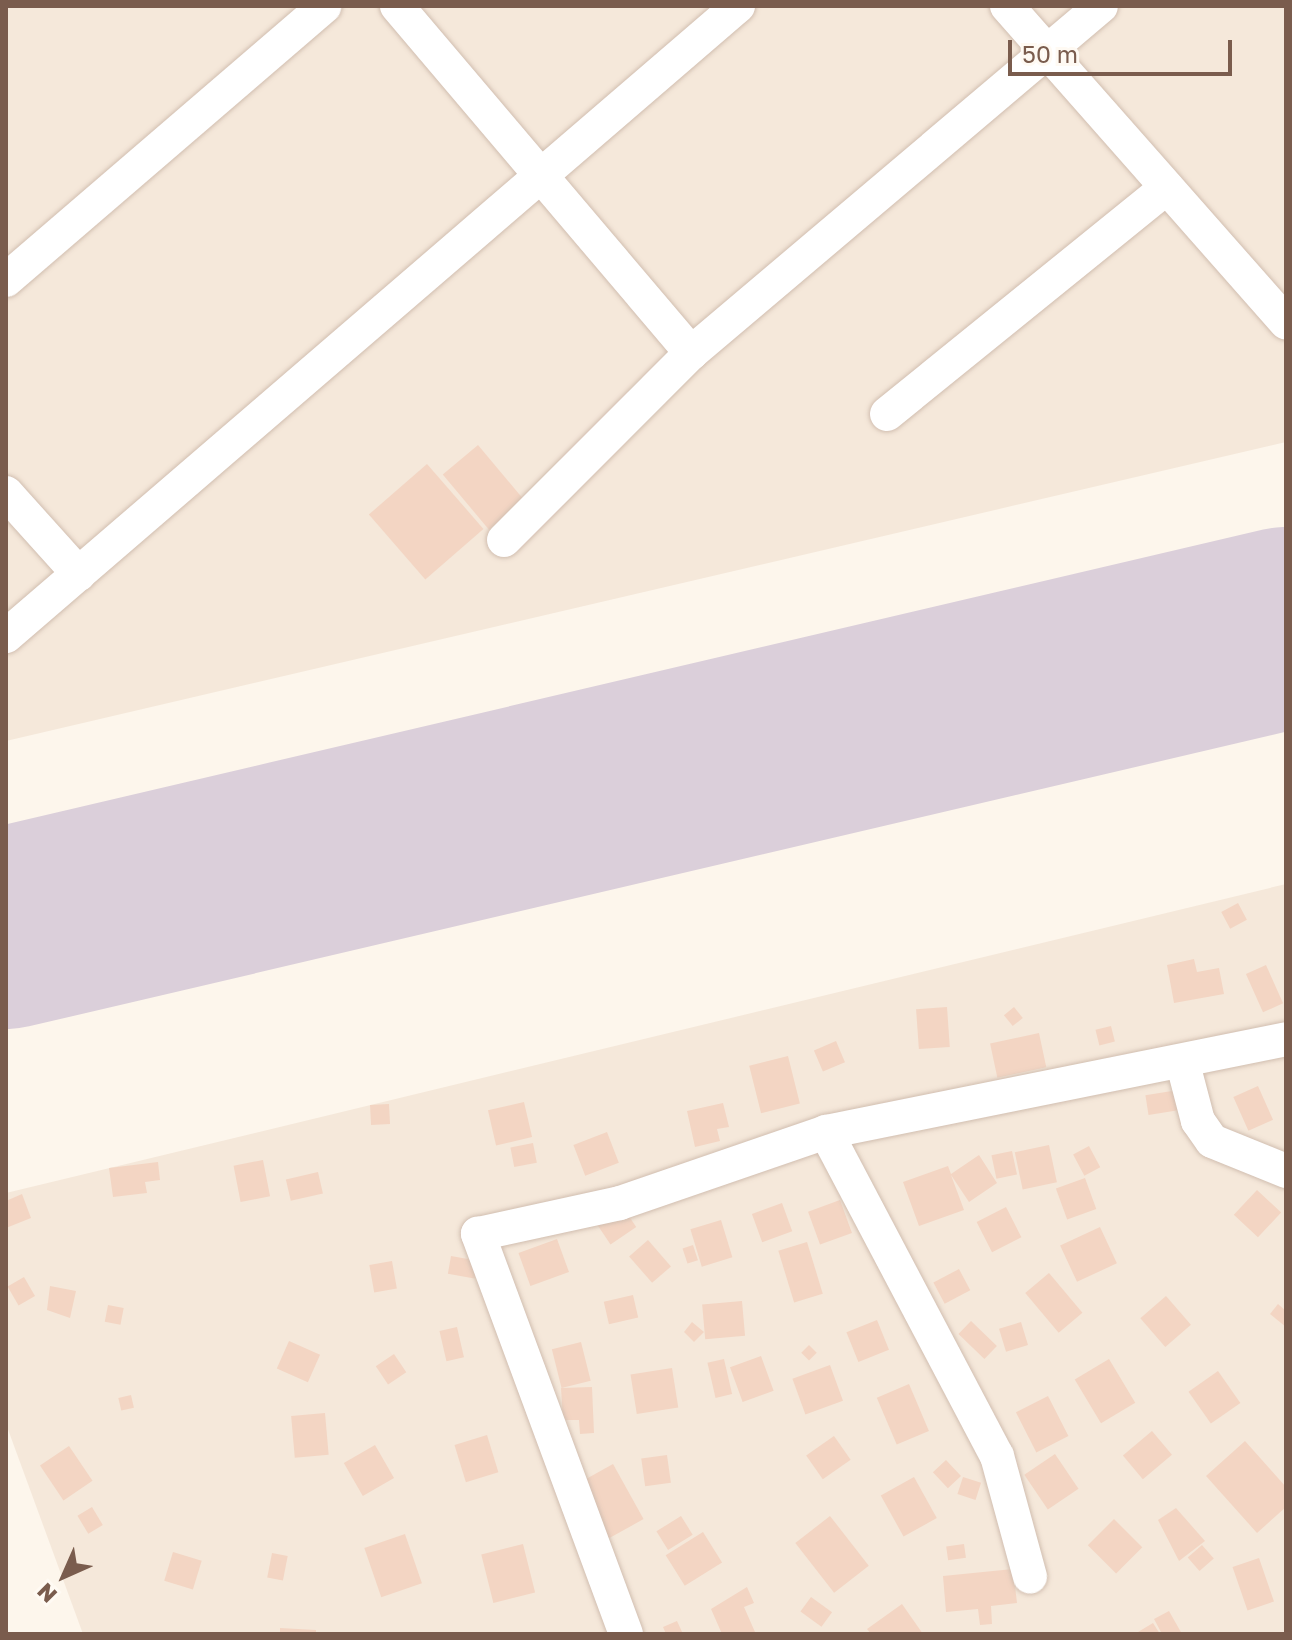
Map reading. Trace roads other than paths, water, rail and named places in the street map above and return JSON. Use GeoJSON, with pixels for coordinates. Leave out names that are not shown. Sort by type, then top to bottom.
{"type":"FeatureCollection","features":[{"type":"Feature","properties":{"kind":"street"},"geometry":{"type":"LineString","coordinates":[[6,280],[324,6]]}},
{"type":"Feature","properties":{"kind":"street"},"geometry":{"type":"LineString","coordinates":[[397,6],[691,353]]}},
{"type":"Feature","properties":{"kind":"street"},"geometry":{"type":"LineString","coordinates":[[6,636],[738,6]]}},
{"type":"Feature","properties":{"kind":"street"},"geometry":{"type":"LineString","coordinates":[[1007,6],[1286,322]]}},
{"type":"Feature","properties":{"kind":"street"},"geometry":{"type":"LineString","coordinates":[[504,540],[691,353],[1101,6]]}},
{"type":"Feature","properties":{"kind":"street"},"geometry":{"type":"LineString","coordinates":[[887,414],[1167,187]]}},
{"type":"Feature","properties":{"kind":"street"},"geometry":{"type":"LineString","coordinates":[[6,493],[79,574]]}},
{"type":"Feature","properties":{"kind":"street"},"geometry":{"type":"LineString","coordinates":[[626,1634],[478,1234],[620,1203],[826,1132],[1183,1064],[1286,1039]]}},
{"type":"Feature","properties":{"kind":"street"},"geometry":{"type":"LineString","coordinates":[[1183,1064],[1198,1121],[1212,1141],[1286,1171]]}},
{"type":"Feature","properties":{"kind":"street"},"geometry":{"type":"LineString","coordinates":[[826,1132],[997,1456],[1030,1577]]}}]}
